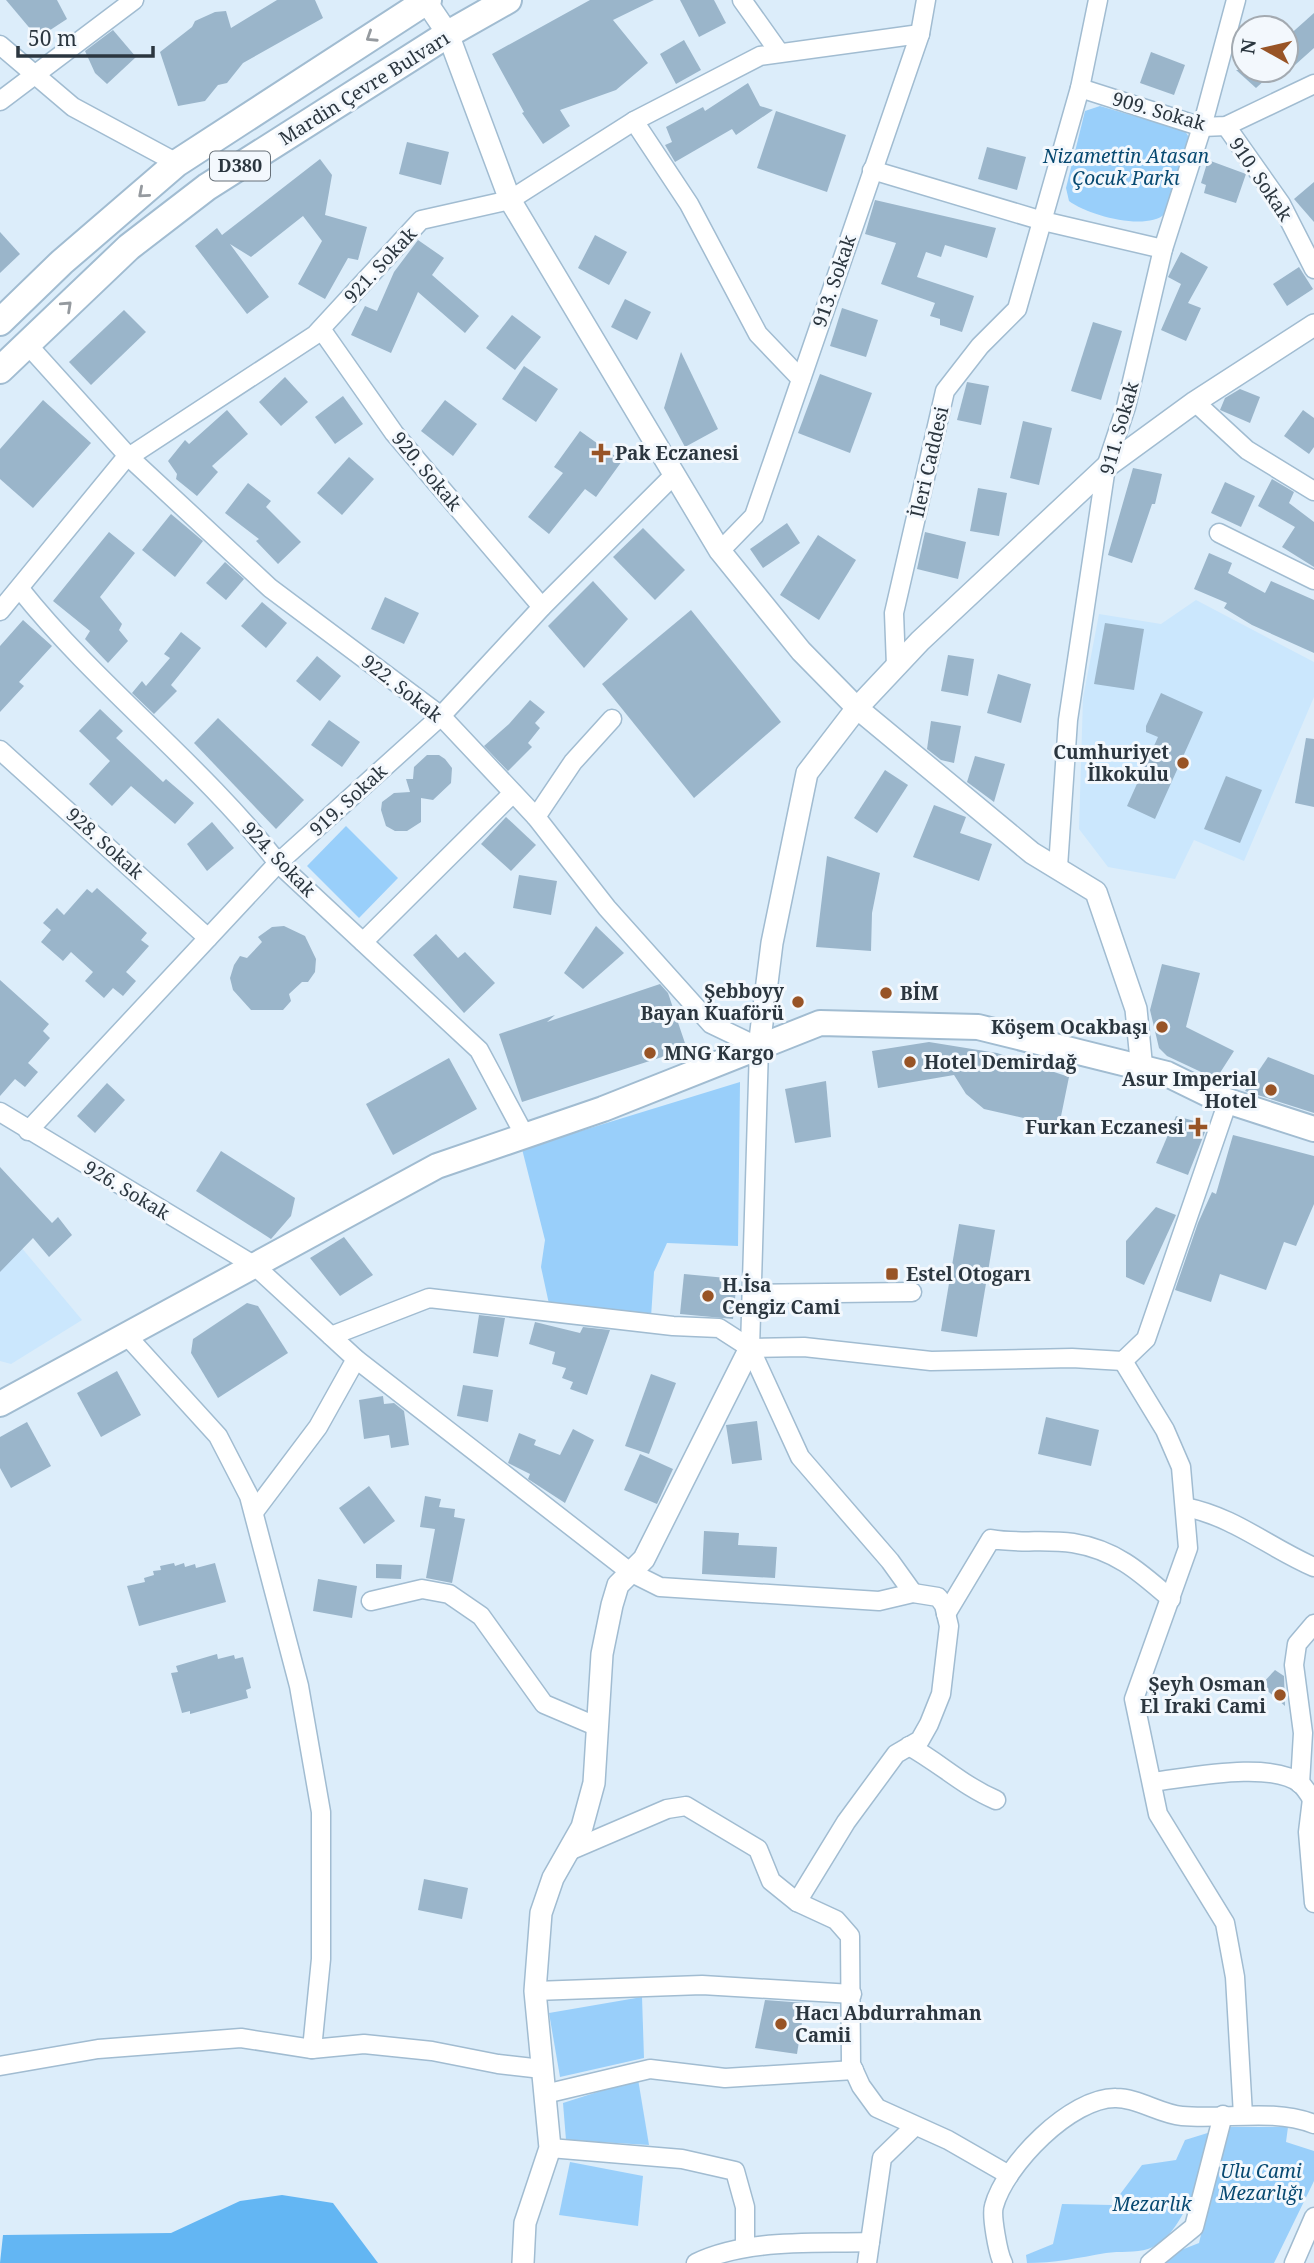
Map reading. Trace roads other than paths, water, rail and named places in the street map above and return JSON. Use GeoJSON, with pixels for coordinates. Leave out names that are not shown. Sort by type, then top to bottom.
{"type":"FeatureCollection","features":[{"type":"Feature","properties":{"kind":"main road","name":"Mardin Çevre Bulvarı"},"geometry":{"type":"LineString","coordinates":[[0,322],[62,262],[177,163],[426,0]]}},
{"type":"Feature","properties":{"kind":"main road","name":"Mardin Çevre Bulvarı"},"geometry":{"type":"LineString","coordinates":[[0,370],[130,247],[207,187],[448,34],[508,0]]}},
{"type":"Feature","properties":{"kind":"main road"},"geometry":{"type":"LineString","coordinates":[[3,1398],[128,1337],[437,1166],[525,1136],[820,1023],[978,1027],[1142,1070],[1167,1074],[1227,1108],[1314,1145]]}},
{"type":"Feature","properties":{"kind":"main road"},"geometry":{"type":"LineString","coordinates":[[1227,1108],[1314,1129]]}},
{"type":"Feature","properties":{"kind":"street"},"geometry":{"type":"LineString","coordinates":[[0,101],[134,0]]}},
{"type":"Feature","properties":{"kind":"street"},"geometry":{"type":"LineString","coordinates":[[426,0],[448,34],[510,200],[720,551],[801,651],[857,708],[1032,853],[1096,892],[1136,1009],[1142,1070]]}},
{"type":"Feature","properties":{"kind":"street"},"geometry":{"type":"LineString","coordinates":[[742,0],[779,52]]}},
{"type":"Feature","properties":{"kind":"street","name":"913. Sokak"},"geometry":{"type":"LineString","coordinates":[[720,551],[754,516],[920,34],[926,0]]}},
{"type":"Feature","properties":{"kind":"street","name":"İleri Caddesi"},"geometry":{"type":"LineString","coordinates":[[896,666],[894,613],[945,391],[980,346],[1017,309],[1080,88],[1098,0]]}},
{"type":"Feature","properties":{"kind":"street","name":"911. Sokak"},"geometry":{"type":"LineString","coordinates":[[1058,867],[1068,720],[1106,467],[1126,407],[1163,249],[1202,127],[1236,0]]}},
{"type":"Feature","properties":{"kind":"street","name":"921. Sokak"},"geometry":{"type":"LineString","coordinates":[[0,611],[129,457],[321,329],[421,220],[510,200],[635,121],[760,56],[920,34]]}},
{"type":"Feature","properties":{"kind":"street"},"geometry":{"type":"LineString","coordinates":[[0,46],[73,107],[177,163]]}},
{"type":"Feature","properties":{"kind":"street","name":"909. Sokak"},"geometry":{"type":"LineString","coordinates":[[1080,88],[1202,127],[1226,127],[1314,84]]}},
{"type":"Feature","properties":{"kind":"street"},"geometry":{"type":"LineString","coordinates":[[635,121],[690,204],[758,334],[801,379]]}},
{"type":"Feature","properties":{"kind":"street","name":"910. Sokak"},"geometry":{"type":"LineString","coordinates":[[1226,127],[1281,204],[1312,258]]}},
{"type":"Feature","properties":{"kind":"street"},"geometry":{"type":"LineString","coordinates":[[872,170],[1043,220],[1163,249]]}},
{"type":"Feature","properties":{"kind":"street"},"geometry":{"type":"LineString","coordinates":[[523,2263],[525,2223],[550,2148],[535,1992],[541,1913],[553,1878],[582,1827],[594,1783],[602,1654],[612,1605],[618,1585],[644,1559],[750,1349],[759,1047],[772,943],[807,773],[857,708],[896,666],[1106,467],[1195,402],[1314,325]]}},
{"type":"Feature","properties":{"kind":"street","name":"920. Sokak"},"geometry":{"type":"LineString","coordinates":[[321,329],[394,433],[542,607]]}},
{"type":"Feature","properties":{"kind":"street","name":"922. Sokak"},"geometry":{"type":"LineString","coordinates":[[27,344],[129,457],[270,588],[441,716],[536,817],[607,908],[711,1024],[759,1047]]}},
{"type":"Feature","properties":{"kind":"street"},"geometry":{"type":"LineString","coordinates":[[1195,402],[1247,450],[1314,491]]}},
{"type":"Feature","properties":{"kind":"street","name":"919. Sokak"},"geometry":{"type":"LineString","coordinates":[[28,1131],[278,863],[441,716],[542,607],[674,475]]}},
{"type":"Feature","properties":{"kind":"street"},"geometry":{"type":"LineString","coordinates":[[1219,533],[1314,580]]}},
{"type":"Feature","properties":{"kind":"street","name":"924. Sokak"},"geometry":{"type":"LineString","coordinates":[[20,589],[44,620],[132,712],[251,829],[278,863],[479,1050],[525,1136]]}},
{"type":"Feature","properties":{"kind":"street"},"geometry":{"type":"LineString","coordinates":[[536,817],[573,762],[612,719]]}},
{"type":"Feature","properties":{"kind":"street","name":"928. Sokak"},"geometry":{"type":"LineString","coordinates":[[0,750],[208,938]]}},
{"type":"Feature","properties":{"kind":"street"},"geometry":{"type":"LineString","coordinates":[[363,942],[513,793]]}},
{"type":"Feature","properties":{"kind":"street"},"geometry":{"type":"LineString","coordinates":[[750,1349],[804,1347],[931,1361],[995,1362],[1072,1358],[1124,1361],[1146,1339],[1227,1108]]}},
{"type":"Feature","properties":{"kind":"street","name":"926. Sokak"},"geometry":{"type":"LineString","coordinates":[[0,1112],[255,1266],[356,1359],[630,1572],[660,1587],[879,1601],[913,1593]]}},
{"type":"Feature","properties":{"kind":"street"},"geometry":{"type":"LineString","coordinates":[[752,1294],[912,1292]]}},
{"type":"Feature","properties":{"kind":"street"},"geometry":{"type":"LineString","coordinates":[[331,1336],[429,1298],[523,1311],[719,1328],[750,1349],[800,1457],[890,1561],[913,1593],[938,1597],[949,1626],[941,1694],[920,1740],[896,1754],[846,1822],[797,1902]]}},
{"type":"Feature","properties":{"kind":"street"},"geometry":{"type":"LineString","coordinates":[[128,1337],[218,1437],[254,1512],[299,1686],[321,1812],[321,1959],[312,2049]]}},
{"type":"Feature","properties":{"kind":"street"},"geometry":{"type":"LineString","coordinates":[[254,1512],[318,1427],[356,1359]]}},
{"type":"Feature","properties":{"kind":"street"},"geometry":{"type":"LineString","coordinates":[[1124,1361],[1165,1430],[1181,1467],[1188,1548],[1134,1699],[1158,1814],[1225,1923],[1235,1977],[1242,2056],[1243,2115]]}},
{"type":"Feature","properties":{"kind":"street"},"geometry":{"type":"LineString","coordinates":[[1185,1507],[1215,1513],[1288,1556],[1314,1567]]}},
{"type":"Feature","properties":{"kind":"street"},"geometry":{"type":"LineString","coordinates":[[946,1614],[991,1539],[1072,1543],[1112,1553],[1135,1566],[1171,1599]]}},
{"type":"Feature","properties":{"kind":"street"},"geometry":{"type":"LineString","coordinates":[[371,1601],[422,1589],[449,1594],[481,1616],[544,1704],[598,1727]]}},
{"type":"Feature","properties":{"kind":"street"},"geometry":{"type":"LineString","coordinates":[[1300,1784],[1303,1733],[1294,1665],[1297,1644],[1314,1624]]}},
{"type":"Feature","properties":{"kind":"street"},"geometry":{"type":"LineString","coordinates":[[909,1746],[930,1758],[949,1776],[996,1800]]}},
{"type":"Feature","properties":{"kind":"street"},"geometry":{"type":"LineString","coordinates":[[1152,1782],[1269,1772],[1300,1784],[1313,1800],[1308,1832],[1314,1903]]}},
{"type":"Feature","properties":{"kind":"street"},"geometry":{"type":"LineString","coordinates":[[569,1850],[667,1809],[685,1806],[758,1849],[771,1881],[797,1902],[836,1920],[850,1936],[851,2064],[877,2108],[1009,2175]]}},
{"type":"Feature","properties":{"kind":"street"},"geometry":{"type":"LineString","coordinates":[[535,1992],[702,1984],[852,1994]]}},
{"type":"Feature","properties":{"kind":"street"},"geometry":{"type":"LineString","coordinates":[[0,2066],[98,2049],[161,2042],[241,2038],[312,2049],[364,2044],[432,2051],[498,2064],[542,2069]]}},
{"type":"Feature","properties":{"kind":"street"},"geometry":{"type":"LineString","coordinates":[[545,2094],[650,2069],[724,2078],[854,2070]]}},
{"type":"Feature","properties":{"kind":"street"},"geometry":{"type":"LineString","coordinates":[[1003,2263],[993,2208],[1009,2175],[1058,2120],[1079,2108],[1115,2098],[1181,2116],[1243,2115],[1300,2119],[1314,2124]]}},
{"type":"Feature","properties":{"kind":"street"},"geometry":{"type":"LineString","coordinates":[[1150,2263],[1194,2227],[1223,2115]]}},
{"type":"Feature","properties":{"kind":"street"},"geometry":{"type":"LineString","coordinates":[[867,2263],[882,2158],[915,2126]]}},
{"type":"Feature","properties":{"kind":"street"},"geometry":{"type":"LineString","coordinates":[[550,2148],[682,2159],[735,2171],[745,2207],[745,2248]]}},
{"type":"Feature","properties":{"kind":"street"},"geometry":{"type":"LineString","coordinates":[[1294,2263],[1314,2217]]}},
{"type":"Feature","properties":{"kind":"street"},"geometry":{"type":"LineString","coordinates":[[696,2263],[714,2255],[745,2248],[870,2242]]}},
{"type":"Feature","properties":{"kind":"place","name":"Pak Eczanesi"},"geometry":{"type":"Point","coordinates":[601,453]}},
{"type":"Feature","properties":{"kind":"place","name":"Cumhuriyet İlkokulu"},"geometry":{"type":"Point","coordinates":[1183,763]}},
{"type":"Feature","properties":{"kind":"place","name":"BİM"},"geometry":{"type":"Point","coordinates":[886,993]}},
{"type":"Feature","properties":{"kind":"place","name":"Şebboyy Bayan Kuaförü"},"geometry":{"type":"Point","coordinates":[798,1002]}},
{"type":"Feature","properties":{"kind":"place","name":"Köşem Ocakbaşı"},"geometry":{"type":"Point","coordinates":[1162,1027]}},
{"type":"Feature","properties":{"kind":"place","name":"MNG Kargo"},"geometry":{"type":"Point","coordinates":[650,1053]}},
{"type":"Feature","properties":{"kind":"place","name":"Hotel Demirdağ"},"geometry":{"type":"Point","coordinates":[910,1062]}},
{"type":"Feature","properties":{"kind":"place","name":"Asur Imperial Hotel"},"geometry":{"type":"Point","coordinates":[1271,1090]}},
{"type":"Feature","properties":{"kind":"place","name":"Furkan Eczanesi"},"geometry":{"type":"Point","coordinates":[1198,1127]}},
{"type":"Feature","properties":{"kind":"place","name":"Estel Otogarı"},"geometry":{"type":"Point","coordinates":[892,1274]}},
{"type":"Feature","properties":{"kind":"place","name":"H.İsa Cengiz Cami"},"geometry":{"type":"Point","coordinates":[708,1296]}},
{"type":"Feature","properties":{"kind":"place","name":"Şeyh Osman El Iraki Cami"},"geometry":{"type":"Point","coordinates":[1280,1695]}},
{"type":"Feature","properties":{"kind":"place","name":"Hacı Abdurrahman Camii"},"geometry":{"type":"Point","coordinates":[781,2024]}},
{"type":"Feature","properties":{"kind":"park label","name":"Nizamettin Atasan Çocuk Parkı"},"geometry":{"type":"Point","coordinates":[1126,167]}},
{"type":"Feature","properties":{"kind":"park label","name":"Ulu Cami Mezarlığı"},"geometry":{"type":"Point","coordinates":[1261,2182]}},
{"type":"Feature","properties":{"kind":"park label","name":"Mezarlık"},"geometry":{"type":"Point","coordinates":[1152,2204]}}]}
